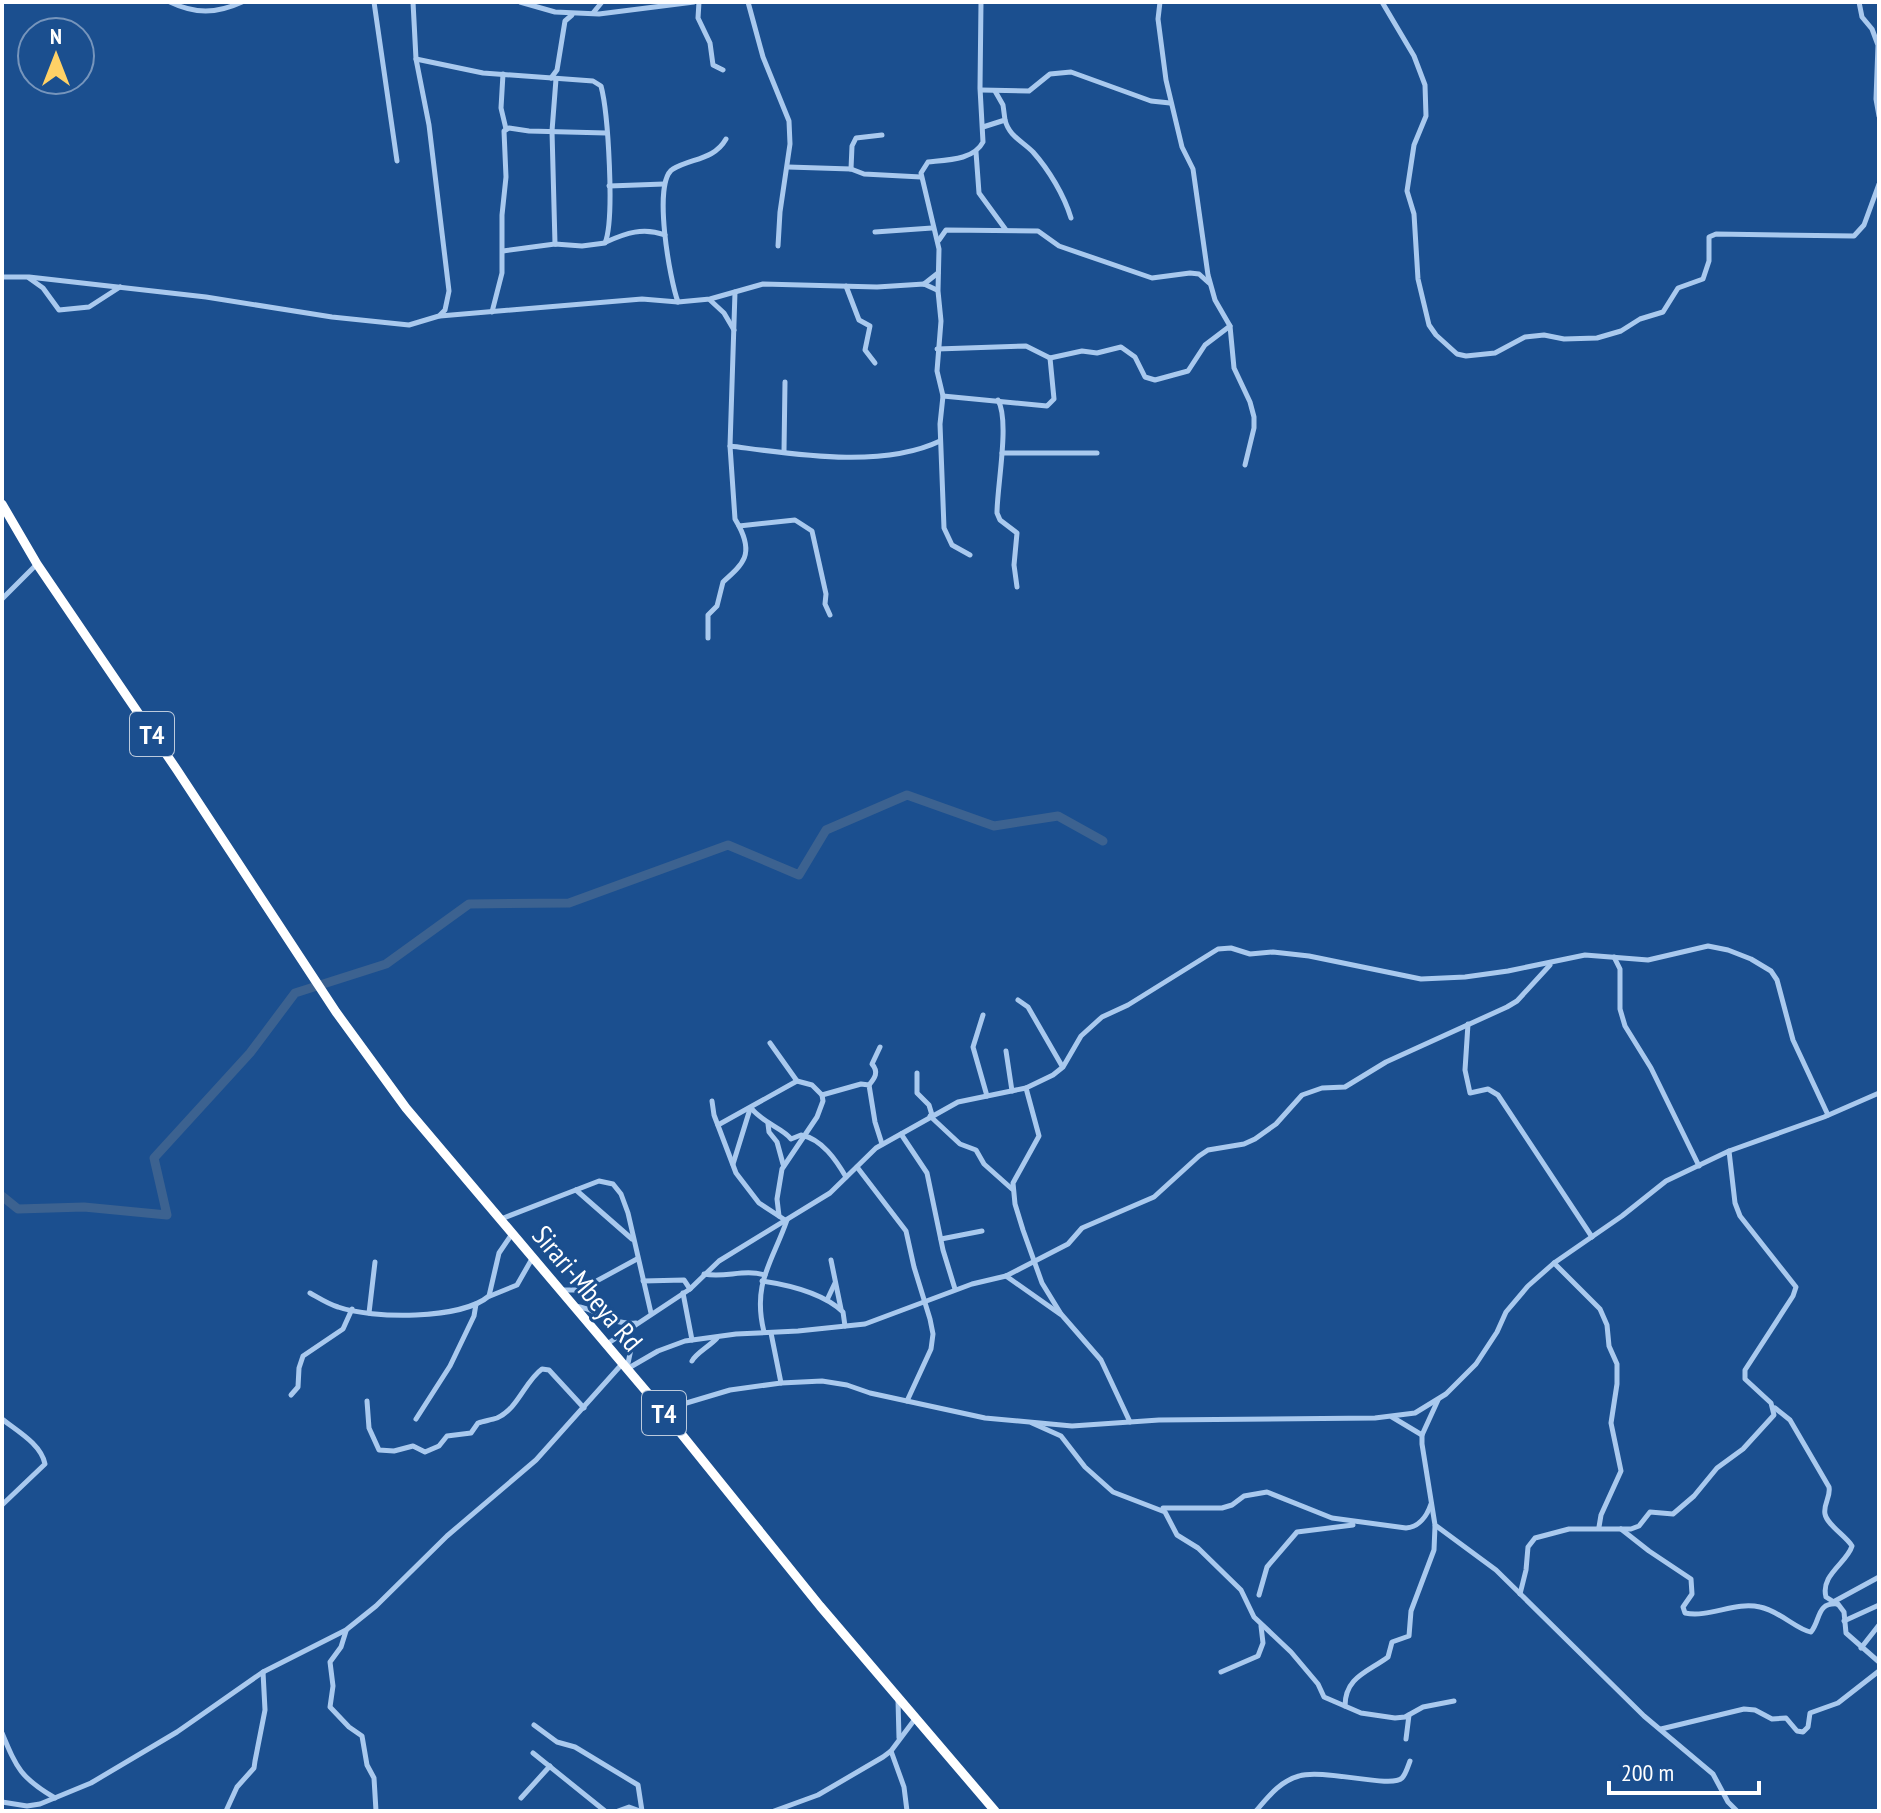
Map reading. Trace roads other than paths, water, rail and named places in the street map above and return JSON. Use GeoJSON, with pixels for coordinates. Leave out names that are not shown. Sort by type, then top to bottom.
{"type":"FeatureCollection","features":[{"type":"Feature","properties":{"kind":"highway","name":"T4"},"geometry":{"type":"LineString","coordinates":[[2,504],[37,564]]}},
{"type":"Feature","properties":{"kind":"highway","name":"Sirari-Mbeya Rd"},"geometry":{"type":"LineString","coordinates":[[37,564],[336,1012],[406,1108],[562,1290],[803,1586],[995,1811]]}},
{"type":"Feature","properties":{"kind":"street"},"geometry":{"type":"LineString","coordinates":[[170,2],[199,12],[215,11],[242,2]]}},
{"type":"Feature","properties":{"kind":"street"},"geometry":{"type":"LineString","coordinates":[[374,2],[397,161]]}},
{"type":"Feature","properties":{"kind":"street"},"geometry":{"type":"LineString","coordinates":[[413,2],[416,59],[429,125],[449,291],[445,310],[439,316]]}},
{"type":"Feature","properties":{"kind":"street"},"geometry":{"type":"LineString","coordinates":[[520,2],[555,12],[576,13],[696,2],[698,18],[710,43],[713,65],[723,70]]}},
{"type":"Feature","properties":{"kind":"street"},"geometry":{"type":"LineString","coordinates":[[592,13],[602,2]]}},
{"type":"Feature","properties":{"kind":"street"},"geometry":{"type":"LineString","coordinates":[[748,2],[763,57],[788,116],[788,167],[778,246]]}},
{"type":"Feature","properties":{"kind":"street"},"geometry":{"type":"LineString","coordinates":[[970,555],[952,545],[944,528],[940,441],[943,396],[938,382],[937,349],[941,321],[938,242],[921,177],[928,162],[976,152],[983,142],[981,2]]}},
{"type":"Feature","properties":{"kind":"street"},"geometry":{"type":"LineString","coordinates":[[1160,2],[1158,19],[1171,103],[1182,147],[1193,169],[1210,283],[1215,300],[1230,326],[1234,368],[1254,417],[1245,465]]}},
{"type":"Feature","properties":{"kind":"street"},"geometry":{"type":"LineString","coordinates":[[1382,2],[1414,56],[1425,85],[1426,116],[1414,145],[1407,185],[1414,214],[1418,279],[1431,329],[1457,354],[1495,353],[1525,337],[1544,335],[1587,339],[1621,331],[1640,319],[1663,312],[1678,288],[1703,279],[1709,261],[1708,240],[1712,235],[1854,236],[1864,225],[1879,184]]}},
{"type":"Feature","properties":{"kind":"street"},"geometry":{"type":"LineString","coordinates":[[1859,2],[1862,17],[1872,29],[1878,45],[1876,99],[1879,116]]}},
{"type":"Feature","properties":{"kind":"street"},"geometry":{"type":"LineString","coordinates":[[555,12],[565,21]]}},
{"type":"Feature","properties":{"kind":"street"},"geometry":{"type":"LineString","coordinates":[[555,244],[553,79],[565,21],[576,13]]}},
{"type":"Feature","properties":{"kind":"street"},"geometry":{"type":"LineString","coordinates":[[416,59],[503,74],[593,81],[601,86],[609,186],[605,243]]}},
{"type":"Feature","properties":{"kind":"street"},"geometry":{"type":"LineString","coordinates":[[557,70],[566,80]]}},
{"type":"Feature","properties":{"kind":"street"},"geometry":{"type":"LineString","coordinates":[[981,90],[1029,91],[1050,74],[1071,72],[1151,101],[1171,103]]}},
{"type":"Feature","properties":{"kind":"street"},"geometry":{"type":"LineString","coordinates":[[492,312],[500,286],[503,251],[502,215],[506,177],[503,138],[506,129],[501,108],[503,74]]}},
{"type":"Feature","properties":{"kind":"street"},"geometry":{"type":"LineString","coordinates":[[994,90],[1003,105],[1007,129],[1031,150],[1050,174],[1071,218]]}},
{"type":"Feature","properties":{"kind":"street"},"geometry":{"type":"LineString","coordinates":[[983,127],[1005,120]]}},
{"type":"Feature","properties":{"kind":"street"},"geometry":{"type":"LineString","coordinates":[[506,129],[606,133]]}},
{"type":"Feature","properties":{"kind":"street"},"geometry":{"type":"LineString","coordinates":[[851,169],[852,146],[856,138],[882,135]]}},
{"type":"Feature","properties":{"kind":"street"},"geometry":{"type":"LineString","coordinates":[[678,302],[665,235],[666,177],[672,169],[705,158],[719,149],[726,139]]}},
{"type":"Feature","properties":{"kind":"street"},"geometry":{"type":"LineString","coordinates":[[976,152],[979,193],[1007,230]]}},
{"type":"Feature","properties":{"kind":"street"},"geometry":{"type":"LineString","coordinates":[[788,167],[851,169],[864,174],[921,177]]}},
{"type":"Feature","properties":{"kind":"street"},"geometry":{"type":"LineString","coordinates":[[609,186],[664,184]]}},
{"type":"Feature","properties":{"kind":"street"},"geometry":{"type":"LineString","coordinates":[[875,232],[932,228]]}},
{"type":"Feature","properties":{"kind":"street"},"geometry":{"type":"LineString","coordinates":[[938,242],[946,230],[1038,231],[1059,246],[1152,278],[1190,273],[1199,274],[1210,283]]}},
{"type":"Feature","properties":{"kind":"street"},"geometry":{"type":"LineString","coordinates":[[503,251],[555,244],[582,246],[605,243],[635,231],[665,235]]}},
{"type":"Feature","properties":{"kind":"street"},"geometry":{"type":"LineString","coordinates":[[924,284],[938,273]]}},
{"type":"Feature","properties":{"kind":"street"},"geometry":{"type":"LineString","coordinates":[[3,277],[120,287],[397,324],[415,324],[439,316],[642,299],[678,302],[710,299],[763,284],[924,284],[938,291]]}},
{"type":"Feature","properties":{"kind":"street"},"geometry":{"type":"LineString","coordinates":[[29,277],[43,288],[59,310],[89,307],[120,287]]}},
{"type":"Feature","properties":{"kind":"street"},"geometry":{"type":"LineString","coordinates":[[846,286],[859,320],[870,326],[865,350],[875,363]]}},
{"type":"Feature","properties":{"kind":"street"},"geometry":{"type":"LineString","coordinates":[[708,638],[708,615],[717,606],[723,582],[735,573],[746,556],[745,537],[735,519],[730,446],[735,292]]}},
{"type":"Feature","properties":{"kind":"street"},"geometry":{"type":"LineString","coordinates":[[710,299],[724,313],[734,330]]}},
{"type":"Feature","properties":{"kind":"street"},"geometry":{"type":"LineString","coordinates":[[937,349],[1026,346],[1050,358],[1121,347],[1135,357],[1145,377],[1155,380],[1188,371],[1205,345],[1230,326]]}},
{"type":"Feature","properties":{"kind":"street"},"geometry":{"type":"LineString","coordinates":[[943,396],[1039,406],[1052,404],[1050,358]]}},
{"type":"Feature","properties":{"kind":"street"},"geometry":{"type":"LineString","coordinates":[[784,451],[785,382]]}},
{"type":"Feature","properties":{"kind":"street"},"geometry":{"type":"LineString","coordinates":[[998,400],[1002,407],[1002,453],[997,513],[1000,520],[1017,533],[1014,565],[1017,587]]}},
{"type":"Feature","properties":{"kind":"street"},"geometry":{"type":"LineString","coordinates":[[730,446],[840,456],[884,455],[925,449],[940,441]]}},
{"type":"Feature","properties":{"kind":"street"},"geometry":{"type":"LineString","coordinates":[[1002,453],[1097,453]]}},
{"type":"Feature","properties":{"kind":"street"},"geometry":{"type":"LineString","coordinates":[[739,526],[795,520],[812,531],[826,594],[825,604],[830,615]]}},
{"type":"Feature","properties":{"kind":"street"},"geometry":{"type":"LineString","coordinates":[[2,599],[37,564]]}},
{"type":"Feature","properties":{"kind":"street"},"geometry":{"type":"LineString","coordinates":[[606,1344],[690,1289],[719,1261],[830,1193],[882,1144],[958,1102],[1026,1088],[1053,1075],[1063,1067],[1076,1043],[1102,1017],[1128,1005],[1218,949],[1309,956],[1421,979],[1465,977],[1550,964],[1585,955],[1648,960],[1708,946],[1728,950],[1765,966],[1777,980],[1793,1040],[1828,1115]]}},
{"type":"Feature","properties":{"kind":"street"},"geometry":{"type":"LineString","coordinates":[[1614,956],[1620,969],[1620,1009],[1625,1026],[1651,1068],[1699,1166]]}},
{"type":"Feature","properties":{"kind":"street"},"geometry":{"type":"LineString","coordinates":[[2,1802],[24,1808],[91,1783],[177,1732],[263,1672],[346,1630],[376,1606],[438,1544],[536,1460],[625,1367],[658,1351],[692,1340],[865,1324],[955,1290],[1006,1276],[1068,1244],[1082,1228],[1154,1197],[1208,1150],[1255,1139],[1276,1124],[1302,1095],[1353,1084],[1366,1072],[1517,1001],[1550,964]]}},
{"type":"Feature","properties":{"kind":"street"},"geometry":{"type":"LineString","coordinates":[[1018,1000],[1028,1007],[1063,1067]]}},
{"type":"Feature","properties":{"kind":"street"},"geometry":{"type":"LineString","coordinates":[[983,1015],[973,1047],[987,1096]]}},
{"type":"Feature","properties":{"kind":"street"},"geometry":{"type":"LineString","coordinates":[[1468,1024],[1465,1070],[1470,1093],[1488,1089],[1498,1095],[1592,1237]]}},
{"type":"Feature","properties":{"kind":"street"},"geometry":{"type":"LineString","coordinates":[[770,1043],[797,1081],[812,1085],[822,1095],[823,1101],[817,1117],[784,1165],[777,1192],[784,1219],[759,1295],[781,1383]]}},
{"type":"Feature","properties":{"kind":"street"},"geometry":{"type":"LineString","coordinates":[[880,1047],[872,1064],[876,1076],[869,1085],[882,1144]]}},
{"type":"Feature","properties":{"kind":"street"},"geometry":{"type":"LineString","coordinates":[[1006,1051],[1012,1091]]}},
{"type":"Feature","properties":{"kind":"street"},"geometry":{"type":"LineString","coordinates":[[917,1073],[917,1093],[929,1105],[931,1116],[960,1144],[976,1150],[984,1164],[1013,1190]]}},
{"type":"Feature","properties":{"kind":"street"},"geometry":{"type":"LineString","coordinates":[[718,1125],[797,1081]]}},
{"type":"Feature","properties":{"kind":"street"},"geometry":{"type":"LineString","coordinates":[[822,1095],[852,1086],[869,1085]]}},
{"type":"Feature","properties":{"kind":"street"},"geometry":{"type":"LineString","coordinates":[[1026,1088],[1039,1136],[1015,1177],[1013,1190],[1034,1262],[1042,1283],[1061,1314],[1101,1360],[1131,1422]]}},
{"type":"Feature","properties":{"kind":"street"},"geometry":{"type":"LineString","coordinates":[[662,1410],[730,1390],[822,1381],[985,1418],[1072,1426],[1390,1417],[1415,1413],[1438,1399],[1476,1364],[1519,1295],[1554,1263],[1666,1181],[1729,1151],[1879,1093]]}},
{"type":"Feature","properties":{"kind":"street"},"geometry":{"type":"LineString","coordinates":[[712,1101],[732,1165],[759,1203],[784,1219]]}},
{"type":"Feature","properties":{"kind":"street"},"geometry":{"type":"LineString","coordinates":[[751,1108],[791,1139],[805,1135]]}},
{"type":"Feature","properties":{"kind":"street"},"geometry":{"type":"LineString","coordinates":[[732,1165],[751,1108]]}},
{"type":"Feature","properties":{"kind":"street"},"geometry":{"type":"LineString","coordinates":[[768,1124],[784,1165]]}},
{"type":"Feature","properties":{"kind":"street"},"geometry":{"type":"LineString","coordinates":[[901,1134],[927,1173],[955,1290]]}},
{"type":"Feature","properties":{"kind":"street"},"geometry":{"type":"LineString","coordinates":[[805,1135],[830,1155],[846,1177]]}},
{"type":"Feature","properties":{"kind":"street"},"geometry":{"type":"LineString","coordinates":[[1729,1151],[1735,1203],[1740,1216],[1796,1287],[1745,1370],[1745,1379],[1790,1420],[1829,1487],[1830,1497],[1824,1511],[1826,1517],[1852,1544],[1852,1550],[1837,1565],[1825,1589],[1825,1596],[1843,1609],[1846,1633],[1879,1662]]}},
{"type":"Feature","properties":{"kind":"street"},"geometry":{"type":"LineString","coordinates":[[857,1167],[906,1231],[932,1328],[932,1344],[907,1401]]}},
{"type":"Feature","properties":{"kind":"street"},"geometry":{"type":"LineString","coordinates":[[499,1220],[599,1181],[613,1184],[621,1194],[628,1213],[651,1313]]}},
{"type":"Feature","properties":{"kind":"street"},"geometry":{"type":"LineString","coordinates":[[575,1190],[632,1239]]}},
{"type":"Feature","properties":{"kind":"street"},"geometry":{"type":"LineString","coordinates":[[941,1239],[982,1231]]}},
{"type":"Feature","properties":{"kind":"street"},"geometry":{"type":"LineString","coordinates":[[489,1296],[499,1253],[513,1233]]}},
{"type":"Feature","properties":{"kind":"street"},"geometry":{"type":"LineString","coordinates":[[310,1293],[336,1306],[369,1313],[420,1315],[476,1304],[517,1285],[533,1257]]}},
{"type":"Feature","properties":{"kind":"street"},"geometry":{"type":"LineString","coordinates":[[562,1290],[580,1290],[637,1259]]}},
{"type":"Feature","properties":{"kind":"street"},"geometry":{"type":"LineString","coordinates":[[831,1260],[845,1326]]}},
{"type":"Feature","properties":{"kind":"street"},"geometry":{"type":"LineString","coordinates":[[369,1313],[375,1262]]}},
{"type":"Feature","properties":{"kind":"street"},"geometry":{"type":"LineString","coordinates":[[1554,1263],[1600,1309],[1617,1364],[1611,1423],[1621,1471],[1601,1515],[1599,1527]]}},
{"type":"Feature","properties":{"kind":"street"},"geometry":{"type":"LineString","coordinates":[[704,1274],[726,1276],[750,1271],[797,1291],[811,1292],[841,1310]]}},
{"type":"Feature","properties":{"kind":"street"},"geometry":{"type":"LineString","coordinates":[[1006,1276],[1061,1314]]}},
{"type":"Feature","properties":{"kind":"street"},"geometry":{"type":"LineString","coordinates":[[643,1281],[682,1280],[687,1282],[690,1289]]}},
{"type":"Feature","properties":{"kind":"street"},"geometry":{"type":"LineString","coordinates":[[827,1300],[835,1283]]}},
{"type":"Feature","properties":{"kind":"street"},"geometry":{"type":"LineString","coordinates":[[683,1293],[692,1340]]}},
{"type":"Feature","properties":{"kind":"street"},"geometry":{"type":"LineString","coordinates":[[416,1419],[450,1366],[474,1316],[476,1304]]}},
{"type":"Feature","properties":{"kind":"street"},"geometry":{"type":"LineString","coordinates":[[574,1306],[591,1308],[620,1324],[637,1323]]}},
{"type":"Feature","properties":{"kind":"street"},"geometry":{"type":"LineString","coordinates":[[291,1395],[298,1387],[303,1356],[343,1329],[352,1309]]}},
{"type":"Feature","properties":{"kind":"street"},"geometry":{"type":"LineString","coordinates":[[625,1367],[631,1349],[629,1329]]}},
{"type":"Feature","properties":{"kind":"street"},"geometry":{"type":"LineString","coordinates":[[692,1361],[694,1356],[707,1350],[719,1337]]}},
{"type":"Feature","properties":{"kind":"street"},"geometry":{"type":"LineString","coordinates":[[367,1401],[373,1437],[379,1450],[385,1451],[413,1446],[425,1452],[439,1446],[447,1436],[471,1433],[478,1423],[498,1418],[507,1410],[542,1369],[549,1370],[584,1408]]}},
{"type":"Feature","properties":{"kind":"street"},"geometry":{"type":"LineString","coordinates":[[1345,1706],[1346,1694],[1356,1678],[1388,1657],[1392,1642],[1409,1636],[1411,1611],[1434,1550],[1435,1525],[1422,1435],[1438,1399]]}},
{"type":"Feature","properties":{"kind":"street"},"geometry":{"type":"LineString","coordinates":[[1520,1594],[1530,1542],[1569,1529],[1639,1526],[1650,1512],[1670,1515],[1677,1512],[1717,1468],[1763,1429],[1774,1415],[1773,1407]]}},
{"type":"Feature","properties":{"kind":"street"},"geometry":{"type":"LineString","coordinates":[[1390,1417],[1422,1435]]}},
{"type":"Feature","properties":{"kind":"street"},"geometry":{"type":"LineString","coordinates":[[2,1419],[36,1446],[45,1464],[2,1505]]}},
{"type":"Feature","properties":{"kind":"street"},"geometry":{"type":"LineString","coordinates":[[1027,1421],[1061,1436],[1085,1467],[1113,1492],[1160,1508],[1222,1508],[1245,1496],[1267,1492],[1332,1518],[1411,1528],[1426,1516],[1431,1503]]}},
{"type":"Feature","properties":{"kind":"street"},"geometry":{"type":"LineString","coordinates":[[1160,1508],[1168,1515],[1177,1535],[1198,1548],[1241,1590],[1252,1614],[1301,1664],[1320,1687],[1322,1695],[1361,1713],[1395,1718],[1423,1707],[1454,1701]]}},
{"type":"Feature","properties":{"kind":"street"},"geometry":{"type":"LineString","coordinates":[[1259,1595],[1267,1567],[1297,1532],[1358,1523]]}},
{"type":"Feature","properties":{"kind":"street"},"geometry":{"type":"LineString","coordinates":[[1435,1525],[1490,1565],[1620,1693],[1713,1774],[1728,1802],[1737,1811]]}},
{"type":"Feature","properties":{"kind":"street"},"geometry":{"type":"LineString","coordinates":[[1621,1529],[1689,1576],[1693,1588],[1683,1607],[1685,1613],[1759,1606],[1782,1615],[1803,1631],[1811,1632],[1820,1610],[1879,1577]]}},
{"type":"Feature","properties":{"kind":"street"},"geometry":{"type":"LineString","coordinates":[[1844,1621],[1879,1605]]}},
{"type":"Feature","properties":{"kind":"street"},"geometry":{"type":"LineString","coordinates":[[1221,1672],[1258,1656],[1263,1643],[1261,1625]]}},
{"type":"Feature","properties":{"kind":"street"},"geometry":{"type":"LineString","coordinates":[[1861,1648],[1879,1625]]}},
{"type":"Feature","properties":{"kind":"street"},"geometry":{"type":"LineString","coordinates":[[346,1630],[341,1647],[330,1662],[333,1686],[330,1707],[362,1736],[367,1765],[374,1778],[376,1811]]}},
{"type":"Feature","properties":{"kind":"street"},"geometry":{"type":"LineString","coordinates":[[1661,1729],[1749,1709],[1772,1719],[1786,1718],[1797,1731],[1803,1732],[1808,1727],[1810,1713],[1838,1703],[1879,1671]]}},
{"type":"Feature","properties":{"kind":"street"},"geometry":{"type":"LineString","coordinates":[[226,1811],[237,1787],[254,1768],[265,1710],[263,1672]]}},
{"type":"Feature","properties":{"kind":"street"},"geometry":{"type":"LineString","coordinates":[[898,1697],[899,1739]]}},
{"type":"Feature","properties":{"kind":"street"},"geometry":{"type":"LineString","coordinates":[[1406,1739],[1409,1714]]}},
{"type":"Feature","properties":{"kind":"street"},"geometry":{"type":"LineString","coordinates":[[774,1811],[818,1795],[891,1751],[915,1719]]}},
{"type":"Feature","properties":{"kind":"street"},"geometry":{"type":"LineString","coordinates":[[534,1725],[557,1742],[575,1747],[638,1785],[641,1811],[629,1807],[618,1811]]}},
{"type":"Feature","properties":{"kind":"street"},"geometry":{"type":"LineString","coordinates":[[2,1733],[15,1764],[27,1781],[56,1798]]}},
{"type":"Feature","properties":{"kind":"street"},"geometry":{"type":"LineString","coordinates":[[891,1751],[904,1787],[907,1811]]}},
{"type":"Feature","properties":{"kind":"street"},"geometry":{"type":"LineString","coordinates":[[533,1753],[605,1811]]}},
{"type":"Feature","properties":{"kind":"street"},"geometry":{"type":"LineString","coordinates":[[1256,1811],[1276,1789],[1298,1776],[1330,1773],[1395,1782],[1402,1778],[1410,1761]]}},
{"type":"Feature","properties":{"kind":"street"},"geometry":{"type":"LineString","coordinates":[[521,1798],[550,1766]]}},
{"type":"Feature","properties":{"kind":"waterway"},"geometry":{"type":"LineString","coordinates":[[2,1196],[18,1209],[84,1207],[167,1215],[154,1158],[250,1053],[295,993],[386,964],[469,904],[569,903],[728,845],[799,875],[826,830],[907,795],[994,826],[1058,816],[1103,841]]}}]}
